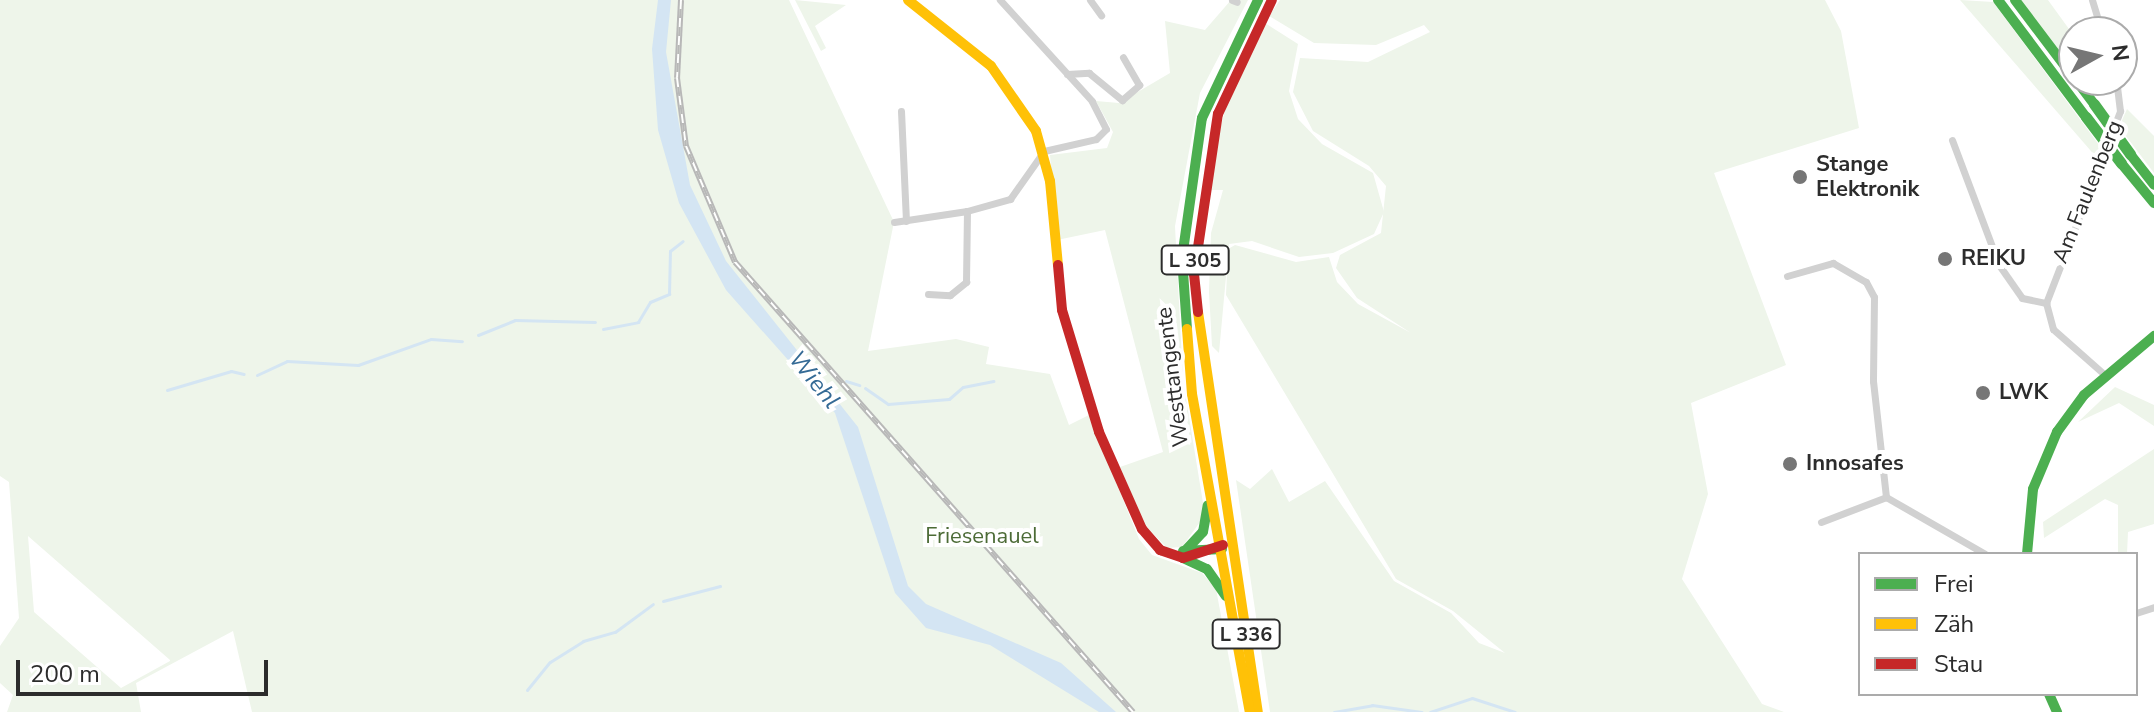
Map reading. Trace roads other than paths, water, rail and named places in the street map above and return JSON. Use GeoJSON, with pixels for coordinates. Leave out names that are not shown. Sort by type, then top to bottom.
{"type":"FeatureCollection","features":[{"type":"Feature","properties":{"kind":"main road","name":"L 336"},"geometry":{"type":"LineString","coordinates":[[908,0],[991,66],[1044,151],[1056,279],[1108,449],[1142,529],[1169,553],[1184,554],[1211,573],[1233,610]]}},
{"type":"Feature","properties":{"kind":"main road","name":"Westtangente"},"geometry":{"type":"LineString","coordinates":[[1250,712],[1186,349],[1184,221],[1206,107],[1258,0]]}},
{"type":"Feature","properties":{"kind":"main road","name":"Westtangente"},"geometry":{"type":"LineString","coordinates":[[1258,712],[1198,346],[1197,226],[1225,92],[1272,0]]}},
{"type":"Feature","properties":{"kind":"main road"},"geometry":{"type":"LineString","coordinates":[[1998,0],[2086,117],[2154,185]]}},
{"type":"Feature","properties":{"kind":"main road"},"geometry":{"type":"LineString","coordinates":[[2015,0],[2058,57]]}},
{"type":"Feature","properties":{"kind":"main road"},"geometry":{"type":"LineString","coordinates":[[2088,96],[2154,203]]}},
{"type":"Feature","properties":{"kind":"main road"},"geometry":{"type":"LineString","coordinates":[[2026,552],[2033,489],[2048,448],[2105,375],[2154,336]]}},
{"type":"Feature","properties":{"kind":"main road","name":"L 305"},"geometry":{"type":"LineString","coordinates":[[1184,554],[1203,532],[1209,493]]}},
{"type":"Feature","properties":{"kind":"main road"},"geometry":{"type":"LineString","coordinates":[[1220,548],[1228,533]]}},
{"type":"Feature","properties":{"kind":"main road"},"geometry":{"type":"LineString","coordinates":[[1184,554],[1220,548]]}},
{"type":"Feature","properties":{"kind":"main road"},"geometry":{"type":"LineString","coordinates":[[1220,548],[1235,565]]}},
{"type":"Feature","properties":{"kind":"street"},"geometry":{"type":"LineString","coordinates":[[894,222],[967,211],[1010,199],[1044,151],[1096,139],[1106,129],[1067,74],[1000,0]]}},
{"type":"Feature","properties":{"kind":"street"},"geometry":{"type":"LineString","coordinates":[[1090,0],[1101,15]]}},
{"type":"Feature","properties":{"kind":"street"},"geometry":{"type":"LineString","coordinates":[[1067,74],[1089,73],[1122,100],[1139,85],[1123,57]]}},
{"type":"Feature","properties":{"kind":"street","name":"Am Faulenberg"},"geometry":{"type":"LineString","coordinates":[[2046,303],[2120,111],[2118,96]]}},
{"type":"Feature","properties":{"kind":"street"},"geometry":{"type":"LineString","coordinates":[[901,111],[906,221]]}},
{"type":"Feature","properties":{"kind":"street"},"geometry":{"type":"LineString","coordinates":[[1952,140],[1999,265],[2022,298],[2046,303],[2053,329],[2105,375]]}},
{"type":"Feature","properties":{"kind":"street"},"geometry":{"type":"LineString","coordinates":[[928,294],[950,295],[966,282],[967,211]]}},
{"type":"Feature","properties":{"kind":"street"},"geometry":{"type":"LineString","coordinates":[[1787,276],[1833,263],[1853,270],[1874,297],[1873,381],[1886,497]]}},
{"type":"Feature","properties":{"kind":"street"},"geometry":{"type":"LineString","coordinates":[[1821,522],[1886,497]]}},
{"type":"Feature","properties":{"kind":"street"},"geometry":{"type":"LineString","coordinates":[[1886,497],[1982,552]]}},
{"type":"Feature","properties":{"kind":"water","name":"Wiehl"},"geometry":{"type":"Polygon","coordinates":[[[658,0],[671,0],[666,52],[690,185],[726,261],[858,427],[908,586],[926,604],[1061,663],[1116,712],[1099,712],[990,645],[926,628],[895,593],[835,413],[726,290],[679,203],[658,130],[652,49],[658,0]]]}},
{"type":"Feature","properties":{"kind":"waterway"},"geometry":{"type":"LineString","coordinates":[[603,329],[638,322],[650,302],[669,294],[670,251],[683,241]]}},
{"type":"Feature","properties":{"kind":"waterway"},"geometry":{"type":"LineString","coordinates":[[478,335],[515,320],[595,322]]}},
{"type":"Feature","properties":{"kind":"waterway"},"geometry":{"type":"LineString","coordinates":[[257,375],[287,361],[358,365],[431,339],[462,341]]}},
{"type":"Feature","properties":{"kind":"waterway"},"geometry":{"type":"LineString","coordinates":[[167,390],[231,371],[244,374]]}},
{"type":"Feature","properties":{"kind":"waterway","name":"Wiehl"},"geometry":{"type":"LineString","coordinates":[[846,381],[859,385]]}},
{"type":"Feature","properties":{"kind":"waterway"},"geometry":{"type":"LineString","coordinates":[[865,388],[888,404],[949,399],[963,387],[993,381]]}},
{"type":"Feature","properties":{"kind":"waterway"},"geometry":{"type":"LineString","coordinates":[[663,601],[720,586]]}},
{"type":"Feature","properties":{"kind":"waterway"},"geometry":{"type":"LineString","coordinates":[[527,690],[550,662],[583,641],[615,632],[653,604]]}},
{"type":"Feature","properties":{"kind":"waterway"},"geometry":{"type":"LineString","coordinates":[[1430,712],[1472,698],[1515,712]]}},
{"type":"Feature","properties":{"kind":"waterway"},"geometry":{"type":"LineString","coordinates":[[1334,712],[1372,705],[1422,712]]}},
{"type":"Feature","properties":{"kind":"railway"},"geometry":{"type":"LineString","coordinates":[[681,0],[677,78],[686,146],[735,262],[1133,712]]}},
{"type":"Feature","properties":{"kind":"place","name":"Stange Elektronik"},"geometry":{"type":"Point","coordinates":[1800,177]}},
{"type":"Feature","properties":{"kind":"place","name":"REIKU"},"geometry":{"type":"Point","coordinates":[1945,259]}},
{"type":"Feature","properties":{"kind":"place","name":"LWK"},"geometry":{"type":"Point","coordinates":[1983,393]}},
{"type":"Feature","properties":{"kind":"place","name":"Innosafes"},"geometry":{"type":"Point","coordinates":[1790,464]}},
{"type":"Feature","properties":{"kind":"park label","name":"Friesenauel"},"geometry":{"type":"Point","coordinates":[982,537]}}]}
